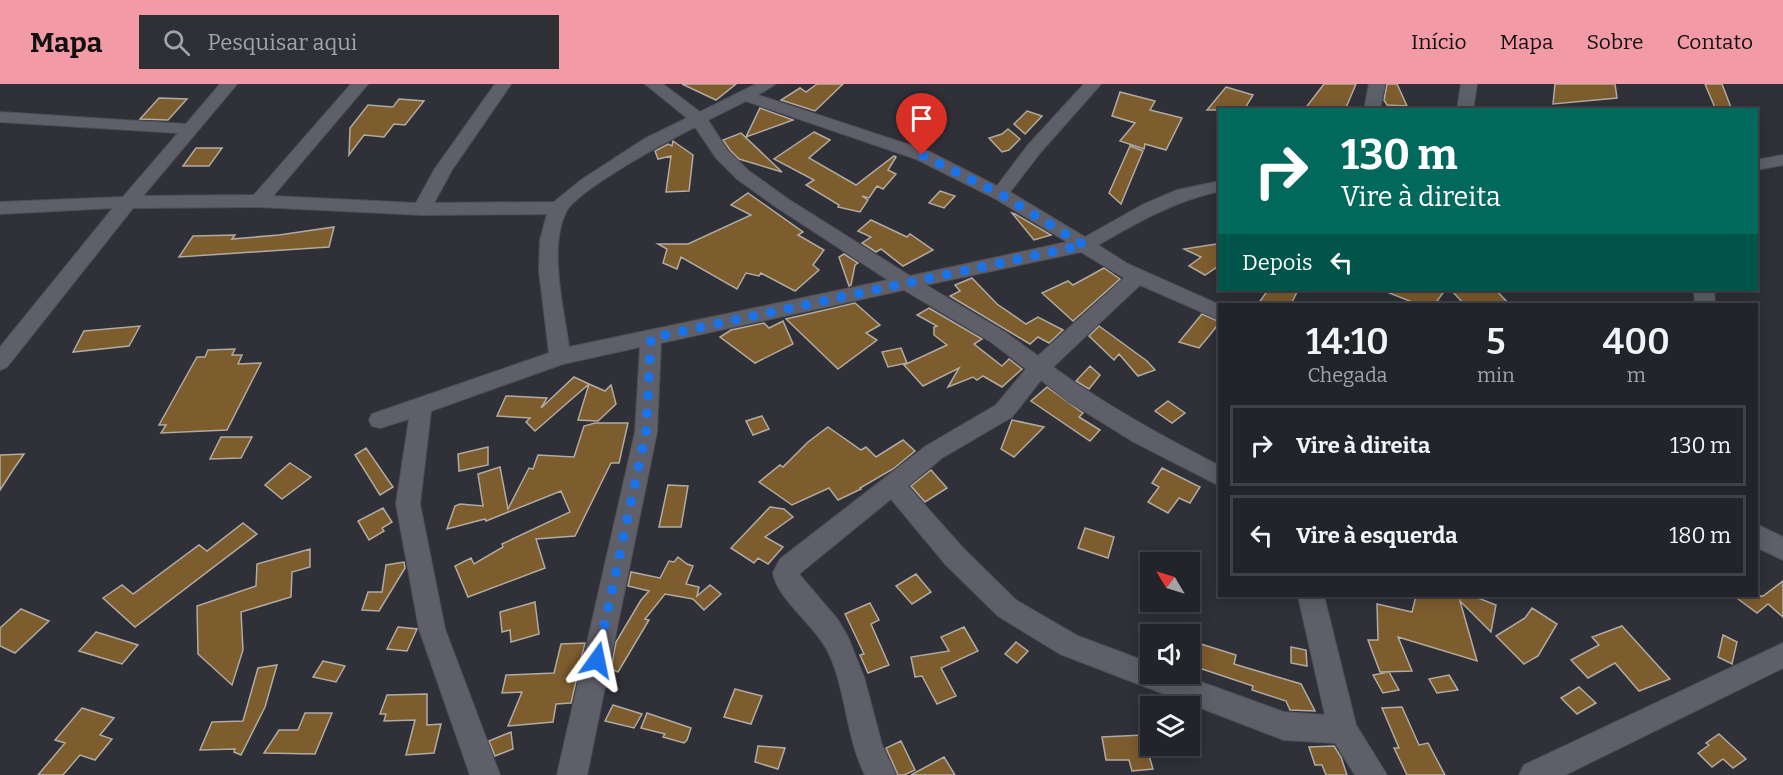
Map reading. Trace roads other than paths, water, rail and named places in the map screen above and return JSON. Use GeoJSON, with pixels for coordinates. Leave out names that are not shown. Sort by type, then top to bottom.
{"type":"FeatureCollection","features":[{"type":"Feature","properties":{"kind":"street"},"geometry":{"type":"LineString","coordinates":[[0,362],[188,129],[229,84]]}},
{"type":"Feature","properties":{"kind":"street"},"geometry":{"type":"LineString","coordinates":[[259,201],[360,84]]}},
{"type":"Feature","properties":{"kind":"street"},"geometry":{"type":"LineString","coordinates":[[422,209],[443,170],[502,84]]}},
{"type":"Feature","properties":{"kind":"street"},"geometry":{"type":"LineString","coordinates":[[653,84],[698,118],[722,154],[743,175],[782,203],[907,283],[998,337],[1077,396],[1140,435],[1218,476]]}},
{"type":"Feature","properties":{"kind":"street"},"geometry":{"type":"LineString","coordinates":[[560,357],[549,271],[549,240],[558,208],[587,184],[650,143],[768,84]]}},
{"type":"Feature","properties":{"kind":"street"},"geometry":{"type":"LineString","coordinates":[[1000,194],[1034,149],[1093,84]]}},
{"type":"Feature","properties":{"kind":"street"},"geometry":{"type":"LineString","coordinates":[[1372,108],[1377,84]]}},
{"type":"Feature","properties":{"kind":"street"},"geometry":{"type":"LineString","coordinates":[[1465,108],[1468,84]]}},
{"type":"Feature","properties":{"kind":"street"},"geometry":{"type":"LineString","coordinates":[[745,96],[922,155],[1000,194],[1137,277],[1218,312]]}},
{"type":"Feature","properties":{"kind":"street"},"geometry":{"type":"LineString","coordinates":[[0,117],[188,129]]}},
{"type":"Feature","properties":{"kind":"street"},"geometry":{"type":"LineString","coordinates":[[1758,165],[1783,160]]}},
{"type":"Feature","properties":{"kind":"street"},"geometry":{"type":"LineString","coordinates":[[380,420],[560,357],[1084,245],[1183,194],[1218,186]]}},
{"type":"Feature","properties":{"kind":"street"},"geometry":{"type":"LineString","coordinates":[[0,208],[128,202],[259,201],[422,209],[558,208]]}},
{"type":"Feature","properties":{"kind":"street"},"geometry":{"type":"LineString","coordinates":[[880,775],[870,754],[839,646],[788,580],[786,573],[789,567],[934,452],[1004,411],[1039,367],[1137,277]]}},
{"type":"Feature","properties":{"kind":"street"},"geometry":{"type":"LineString","coordinates":[[572,775],[646,432],[651,338]]}},
{"type":"Feature","properties":{"kind":"street"},"geometry":{"type":"LineString","coordinates":[[420,406],[420,424],[408,504],[432,629],[485,775]]}},
{"type":"Feature","properties":{"kind":"street"},"geometry":{"type":"LineString","coordinates":[[894,486],[955,557],[1007,608],[1069,645],[1284,726],[1343,730]]}},
{"type":"Feature","properties":{"kind":"street"},"geometry":{"type":"LineString","coordinates":[[1758,535],[1783,550]]}},
{"type":"Feature","properties":{"kind":"street"},"geometry":{"type":"LineString","coordinates":[[1311,597],[1343,730],[1372,775]]}},
{"type":"Feature","properties":{"kind":"street"},"geometry":{"type":"LineString","coordinates":[[1534,775],[1783,655]]}}]}
